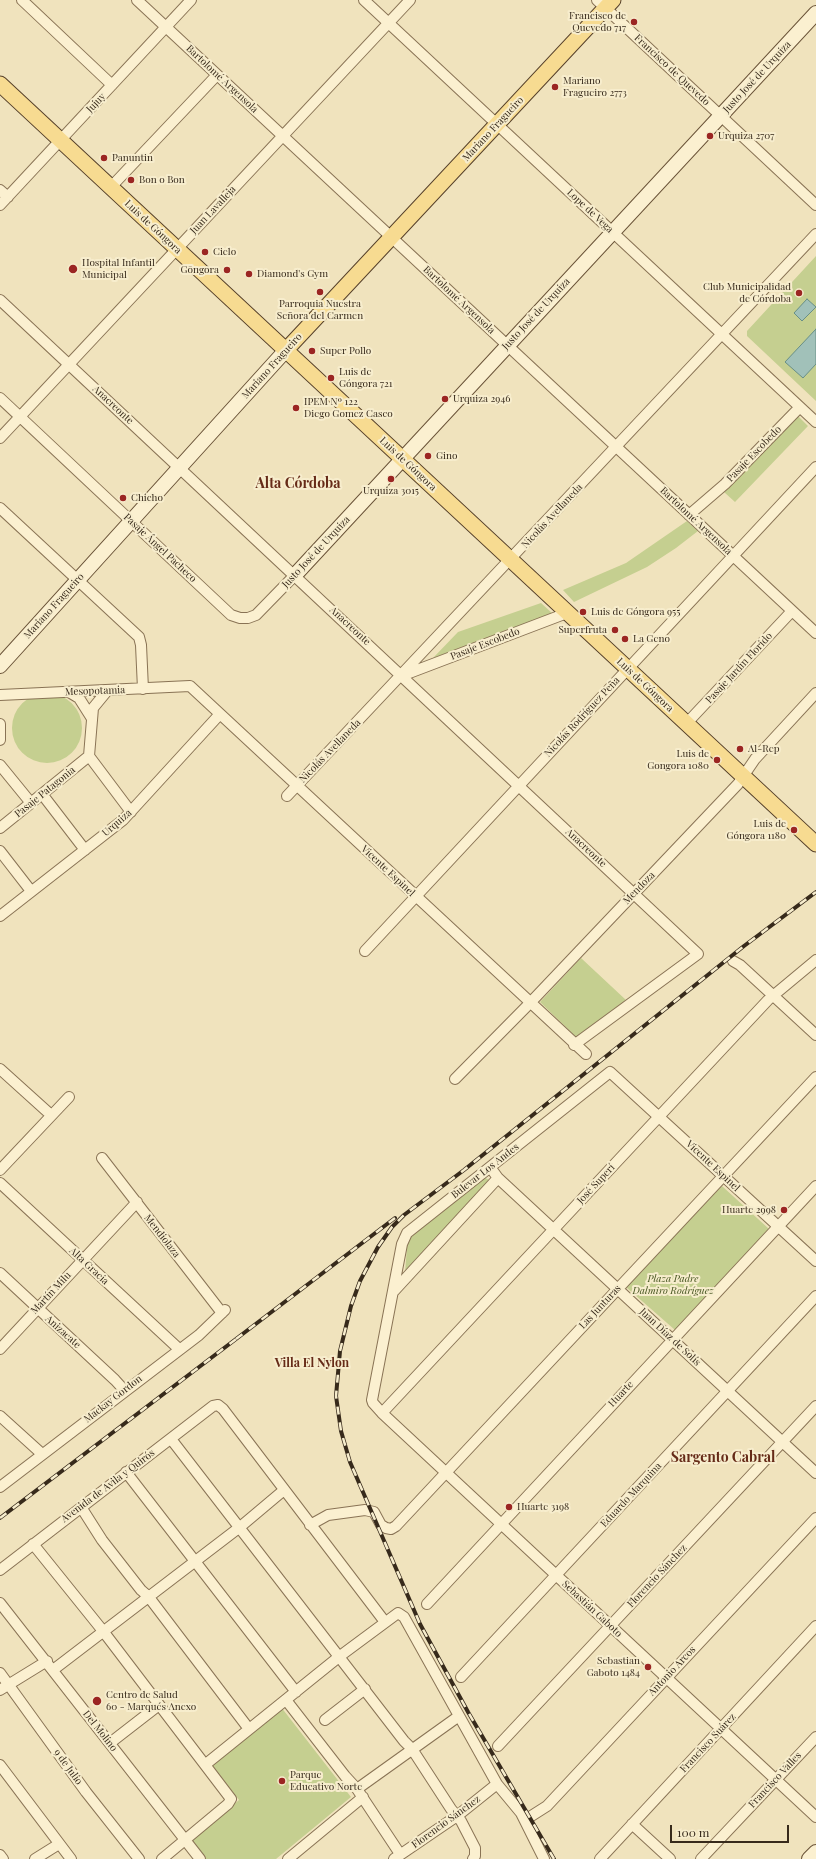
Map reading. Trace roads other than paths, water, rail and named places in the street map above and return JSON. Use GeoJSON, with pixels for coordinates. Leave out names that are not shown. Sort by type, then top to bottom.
{"type":"FeatureCollection","features":[{"type":"Feature","properties":{"kind":"main road","name":"Mariano Fragueiro"},"geometry":{"type":"LineString","coordinates":[[286,350],[497,124],[605,3]]}},
{"type":"Feature","properties":{"kind":"main road","name":"Luis de Góngora"},"geometry":{"type":"LineString","coordinates":[[0,84],[816,844]]}},
{"type":"Feature","properties":{"kind":"street"},"geometry":{"type":"LineString","coordinates":[[22,0],[112,85]]}},
{"type":"Feature","properties":{"kind":"street","name":"Bartolomé Argensola"},"geometry":{"type":"LineString","coordinates":[[137,0],[816,633]]}},
{"type":"Feature","properties":{"kind":"street","name":"Jujuy"},"geometry":{"type":"LineString","coordinates":[[0,205],[4,194],[61,140],[191,0]]}},
{"type":"Feature","properties":{"kind":"street","name":"Lope de Vega"},"geometry":{"type":"LineString","coordinates":[[364,0],[816,422]]}},
{"type":"Feature","properties":{"kind":"street","name":"Juan Lavalleja"},"geometry":{"type":"LineString","coordinates":[[0,438],[410,0]]}},
{"type":"Feature","properties":{"kind":"street","name":"Francisco de Quevedo"},"geometry":{"type":"LineString","coordinates":[[605,3],[816,205]]}},
{"type":"Feature","properties":{"kind":"street","name":"Justo José de Urquiza"},"geometry":{"type":"LineString","coordinates":[[256,615],[295,575],[816,13]]}},
{"type":"Feature","properties":{"kind":"street"},"geometry":{"type":"LineString","coordinates":[[111,187],[217,75]]}},
{"type":"Feature","properties":{"kind":"street","name":"Nicolás Avellaneda"},"geometry":{"type":"LineString","coordinates":[[287,796],[511,560],[816,234]]}},
{"type":"Feature","properties":{"kind":"street","name":"Anacreonte"},"geometry":{"type":"LineString","coordinates":[[0,300],[402,675],[698,954],[574,1045]]}},
{"type":"Feature","properties":{"kind":"street","name":"Mariano Fragueiro"},"geometry":{"type":"LineString","coordinates":[[0,666],[286,350]]}},
{"type":"Feature","properties":{"kind":"street","name":"Pasaje Ángel Pacheco"},"geometry":{"type":"LineString","coordinates":[[0,398],[231,615],[240,618],[248,618],[256,615]]}},
{"type":"Feature","properties":{"kind":"street","name":"Pasaje Escobedo"},"geometry":{"type":"LineString","coordinates":[[689,514],[725,484],[800,407]]}},
{"type":"Feature","properties":{"kind":"street","name":"Nicolás Rodríguez Peña"},"geometry":{"type":"LineString","coordinates":[[365,951],[816,467]]}},
{"type":"Feature","properties":{"kind":"street"},"geometry":{"type":"LineString","coordinates":[[0,508],[139,637],[141,645],[143,689]]}},
{"type":"Feature","properties":{"kind":"street","name":"Pasaje Jardín Florido"},"geometry":{"type":"LineString","coordinates":[[686,724],[792,611]]}},
{"type":"Feature","properties":{"kind":"street","name":"Pasaje Escobedo"},"geometry":{"type":"LineString","coordinates":[[402,675],[567,613]]}},
{"type":"Feature","properties":{"kind":"street","name":"Mesopotamia"},"geometry":{"type":"LineString","coordinates":[[0,695],[190,686]]}},
{"type":"Feature","properties":{"kind":"street","name":"Vicente Espinel"},"geometry":{"type":"LineString","coordinates":[[190,686],[574,1045],[586,1054]]}},
{"type":"Feature","properties":{"kind":"street"},"geometry":{"type":"LineString","coordinates":[[107,690],[93,708],[91,717],[89,756],[131,812]]}},
{"type":"Feature","properties":{"kind":"street"},"geometry":{"type":"LineString","coordinates":[[69,692],[79,698],[91,717]]}},
{"type":"Feature","properties":{"kind":"street","name":"Mendoza"},"geometry":{"type":"LineString","coordinates":[[455,1079],[530,1003],[738,784],[755,759],[816,693]]}},
{"type":"Feature","properties":{"kind":"street","name":"Urquiza"},"geometry":{"type":"LineString","coordinates":[[0,916],[123,820],[220,714]]}},
{"type":"Feature","properties":{"kind":"street"},"geometry":{"type":"LineString","coordinates":[[0,724],[0,740]]}},
{"type":"Feature","properties":{"kind":"street","name":"Pasaje Patagonia"},"geometry":{"type":"LineString","coordinates":[[0,828],[89,756]]}},
{"type":"Feature","properties":{"kind":"street"},"geometry":{"type":"LineString","coordinates":[[0,765],[31,803]]}},
{"type":"Feature","properties":{"kind":"street"},"geometry":{"type":"LineString","coordinates":[[42,794],[85,850]]}},
{"type":"Feature","properties":{"kind":"street"},"geometry":{"type":"LineString","coordinates":[[0,851],[31,891]]}},
{"type":"Feature","properties":{"kind":"street","name":"José Superí"},"geometry":{"type":"LineString","coordinates":[[382,1413],[773,995],[816,960]]}},
{"type":"Feature","properties":{"kind":"street"},"geometry":{"type":"LineString","coordinates":[[733,961],[740,965],[816,1036]]}},
{"type":"Feature","properties":{"kind":"street"},"geometry":{"type":"LineString","coordinates":[[0,1069],[51,1115]]}},
{"type":"Feature","properties":{"kind":"street","name":"Vicente Espinel"},"geometry":{"type":"LineString","coordinates":[[610,1072],[660,1116],[816,1261]]}},
{"type":"Feature","properties":{"kind":"street","name":"Bulevar Los Andes"},"geometry":{"type":"LineString","coordinates":[[372,1400],[402,1244],[407,1233],[610,1072]]}},
{"type":"Feature","properties":{"kind":"street","name":"Las Junturas"},"geometry":{"type":"LineString","coordinates":[[310,1525],[328,1515],[365,1510],[374,1512],[381,1525],[386,1528],[391,1529],[396,1526],[816,1077]]}},
{"type":"Feature","properties":{"kind":"street"},"geometry":{"type":"LineString","coordinates":[[0,1170],[69,1096]]}},
{"type":"Feature","properties":{"kind":"street","name":"Mendiolaza"},"geometry":{"type":"LineString","coordinates":[[102,1158],[224,1312]]}},
{"type":"Feature","properties":{"kind":"street","name":"Juan Díaz de Solís"},"geometry":{"type":"LineString","coordinates":[[490,1167],[498,1178],[816,1473]]}},
{"type":"Feature","properties":{"kind":"street","name":"Bulevar Los Andes"},"geometry":{"type":"LineString","coordinates":[[393,1291],[498,1178]]}},
{"type":"Feature","properties":{"kind":"street","name":"Alta Gracia"},"geometry":{"type":"LineString","coordinates":[[0,1183],[179,1348]]}},
{"type":"Feature","properties":{"kind":"street","name":"Huarte"},"geometry":{"type":"LineString","coordinates":[[427,1604],[816,1186]]}},
{"type":"Feature","properties":{"kind":"street","name":"Martín Milu"},"geometry":{"type":"LineString","coordinates":[[0,1349],[136,1202]]}},
{"type":"Feature","properties":{"kind":"street","name":"Anizacate"},"geometry":{"type":"LineString","coordinates":[[0,1274],[125,1391]]}},
{"type":"Feature","properties":{"kind":"street","name":"Eduardo Marquina"},"geometry":{"type":"LineString","coordinates":[[461,1677],[816,1296]]}},
{"type":"Feature","properties":{"kind":"street","name":"Mackay Gordon"},"geometry":{"type":"LineString","coordinates":[[0,1487],[179,1348],[199,1335],[224,1312]]}},
{"type":"Feature","properties":{"kind":"street","name":"Sebastián Gaboto"},"geometry":{"type":"LineString","coordinates":[[372,1400],[382,1413],[500,1524],[816,1817]]}},
{"type":"Feature","properties":{"kind":"street","name":"Avenida de Avila y Quirós"},"geometry":{"type":"LineString","coordinates":[[0,1570],[213,1406],[218,1405],[223,1409],[284,1490]]}},
{"type":"Feature","properties":{"kind":"street","name":"Florencio Sánchez"},"geometry":{"type":"LineString","coordinates":[[498,1746],[816,1406]]}},
{"type":"Feature","properties":{"kind":"street"},"geometry":{"type":"LineString","coordinates":[[0,1416],[42,1454]]}},
{"type":"Feature","properties":{"kind":"street"},"geometry":{"type":"LineString","coordinates":[[171,1438],[412,1749],[430,1779],[461,1821],[475,1848],[475,1856],[473,1859]]}},
{"type":"Feature","properties":{"kind":"street"},"geometry":{"type":"LineString","coordinates":[[126,1472],[296,1692]]}},
{"type":"Feature","properties":{"kind":"street"},"geometry":{"type":"LineString","coordinates":[[53,1670],[240,1527],[284,1490],[385,1622]]}},
{"type":"Feature","properties":{"kind":"street"},"geometry":{"type":"LineString","coordinates":[[81,1507],[102,1540],[141,1590],[148,1596],[249,1728]]}},
{"type":"Feature","properties":{"kind":"street","name":"Antonio Arcos"},"geometry":{"type":"LineString","coordinates":[[525,1820],[547,1806],[816,1518]]}},
{"type":"Feature","properties":{"kind":"street"},"geometry":{"type":"LineString","coordinates":[[33,1544],[103,1631],[206,1764],[231,1799],[228,1804],[162,1859]]}},
{"type":"Feature","properties":{"kind":"street","name":"Del Molino"},"geometry":{"type":"LineString","coordinates":[[0,1603],[200,1859]]}},
{"type":"Feature","properties":{"kind":"street"},"geometry":{"type":"LineString","coordinates":[[206,1764],[340,1656],[398,1613],[404,1617],[497,1784],[517,1807],[525,1820],[544,1859]]}},
{"type":"Feature","properties":{"kind":"street","name":"Francisco Suárez"},"geometry":{"type":"LineString","coordinates":[[600,1859],[816,1626]]}},
{"type":"Feature","properties":{"kind":"street"},"geometry":{"type":"LineString","coordinates":[[4,1688],[46,1661]]}},
{"type":"Feature","properties":{"kind":"street","name":"9 de Julio"},"geometry":{"type":"LineString","coordinates":[[0,1673],[4,1688],[139,1859]]}},
{"type":"Feature","properties":{"kind":"street"},"geometry":{"type":"LineString","coordinates":[[325,1720],[365,1689]]}},
{"type":"Feature","properties":{"kind":"street"},"geometry":{"type":"LineString","coordinates":[[286,1700],[344,1776],[360,1793],[397,1857]]}},
{"type":"Feature","properties":{"kind":"street"},"geometry":{"type":"LineString","coordinates":[[110,1743],[159,1705]]}},
{"type":"Feature","properties":{"kind":"street"},"geometry":{"type":"LineString","coordinates":[[288,1859],[360,1793],[412,1749],[459,1716]]}},
{"type":"Feature","properties":{"kind":"street","name":"Francisco Valles"},"geometry":{"type":"LineString","coordinates":[[702,1859],[816,1737]]}},
{"type":"Feature","properties":{"kind":"street"},"geometry":{"type":"LineString","coordinates":[[0,1765],[71,1859]]}},
{"type":"Feature","properties":{"kind":"street","name":"Florencio Sánchez"},"geometry":{"type":"LineString","coordinates":[[397,1857],[457,1816],[497,1784]]}},
{"type":"Feature","properties":{"kind":"street"},"geometry":{"type":"LineString","coordinates":[[632,1824],[670,1859]]}},
{"type":"Feature","properties":{"kind":"street"},"geometry":{"type":"LineString","coordinates":[[35,1859],[59,1844]]}},
{"type":"Feature","properties":{"kind":"street"},"geometry":{"type":"LineString","coordinates":[[809,1859],[816,1852]]}},
{"type":"Feature","properties":{"kind":"street"},"geometry":{"type":"LineString","coordinates":[[0,1855],[3,1859]]}},
{"type":"Feature","properties":{"kind":"water"},"geometry":{"type":"Polygon","coordinates":[[[807,299],[816,307],[802,321],[794,313],[807,299]]]}},
{"type":"Feature","properties":{"kind":"water"},"geometry":{"type":"Polygon","coordinates":[[[816,329],[816,364],[803,378],[785,362],[816,329]]]}},
{"type":"Feature","properties":{"kind":"railway"},"geometry":{"type":"LineString","coordinates":[[554,1859],[468,1712],[420,1624],[350,1462],[341,1431],[336,1396],[340,1351],[351,1306],[360,1281],[378,1247],[392,1227],[404,1215],[464,1170],[744,946],[816,892]]}},
{"type":"Feature","properties":{"kind":"railway"},"geometry":{"type":"LineString","coordinates":[[236,1339],[395,1218]]}},
{"type":"Feature","properties":{"kind":"railway"},"geometry":{"type":"LineString","coordinates":[[0,1518],[240,1336]]}},
{"type":"Feature","properties":{"kind":"place","name":"Francisco de Quevedo 717"},"geometry":{"type":"Point","coordinates":[634,22]}},
{"type":"Feature","properties":{"kind":"place","name":"Mariano Fragueiro 2773"},"geometry":{"type":"Point","coordinates":[555,87]}},
{"type":"Feature","properties":{"kind":"place","name":"Urquiza 2707"},"geometry":{"type":"Point","coordinates":[710,136]}},
{"type":"Feature","properties":{"kind":"place","name":"Panuntin"},"geometry":{"type":"Point","coordinates":[104,158]}},
{"type":"Feature","properties":{"kind":"place","name":"Bon o Bon"},"geometry":{"type":"Point","coordinates":[131,180]}},
{"type":"Feature","properties":{"kind":"place","name":"Cielo"},"geometry":{"type":"Point","coordinates":[205,252]}},
{"type":"Feature","properties":{"kind":"place","name":"Hospital Infantil Municipal"},"geometry":{"type":"Point","coordinates":[73,269]}},
{"type":"Feature","properties":{"kind":"place","name":"Gōngora"},"geometry":{"type":"Point","coordinates":[227,270]}},
{"type":"Feature","properties":{"kind":"place","name":"Diamond's Gym"},"geometry":{"type":"Point","coordinates":[249,274]}},
{"type":"Feature","properties":{"kind":"place","name":"Parroquia Nuestra Señora del Carmen"},"geometry":{"type":"Point","coordinates":[320,292]}},
{"type":"Feature","properties":{"kind":"place","name":"Club Municipalidad de Córdoba"},"geometry":{"type":"Point","coordinates":[799,293]}},
{"type":"Feature","properties":{"kind":"place","name":"Super Pollo"},"geometry":{"type":"Point","coordinates":[312,351]}},
{"type":"Feature","properties":{"kind":"place","name":"Luis de Góngora 721"},"geometry":{"type":"Point","coordinates":[331,378]}},
{"type":"Feature","properties":{"kind":"place","name":"Urquiza 2946"},"geometry":{"type":"Point","coordinates":[445,399]}},
{"type":"Feature","properties":{"kind":"place","name":"IPEM Nº 122 Diego Gomez Casco"},"geometry":{"type":"Point","coordinates":[296,408]}},
{"type":"Feature","properties":{"kind":"place","name":"Gino"},"geometry":{"type":"Point","coordinates":[428,456]}},
{"type":"Feature","properties":{"kind":"place","name":"Urquiza 3015"},"geometry":{"type":"Point","coordinates":[391,479]}},
{"type":"Feature","properties":{"kind":"place","name":"Chicho"},"geometry":{"type":"Point","coordinates":[123,498]}},
{"type":"Feature","properties":{"kind":"place","name":"Luis de Góngora 955"},"geometry":{"type":"Point","coordinates":[583,612]}},
{"type":"Feature","properties":{"kind":"place","name":"Superfruta"},"geometry":{"type":"Point","coordinates":[615,630]}},
{"type":"Feature","properties":{"kind":"place","name":"La Geno"},"geometry":{"type":"Point","coordinates":[625,639]}},
{"type":"Feature","properties":{"kind":"place","name":"Al-Rep"},"geometry":{"type":"Point","coordinates":[740,749]}},
{"type":"Feature","properties":{"kind":"place","name":"Luis de Gongora 1080"},"geometry":{"type":"Point","coordinates":[717,760]}},
{"type":"Feature","properties":{"kind":"place","name":"Luis de Góngora 1180"},"geometry":{"type":"Point","coordinates":[794,830]}},
{"type":"Feature","properties":{"kind":"place","name":"Huarte 2998"},"geometry":{"type":"Point","coordinates":[784,1210]}},
{"type":"Feature","properties":{"kind":"place","name":"Huarte 3198"},"geometry":{"type":"Point","coordinates":[509,1507]}},
{"type":"Feature","properties":{"kind":"place","name":"Sebastian Gaboto 1484"},"geometry":{"type":"Point","coordinates":[648,1667]}},
{"type":"Feature","properties":{"kind":"place","name":"Centro de Salud 60 - Marqués Anexo"},"geometry":{"type":"Point","coordinates":[97,1701]}},
{"type":"Feature","properties":{"kind":"place","name":"Parque Educativo Norte"},"geometry":{"type":"Point","coordinates":[282,1781]}},
{"type":"Feature","properties":{"kind":"district","name":"Alta Córdoba"},"geometry":{"type":"Point","coordinates":[298,484]}},
{"type":"Feature","properties":{"kind":"district","name":"Villa El Nylon"},"geometry":{"type":"Point","coordinates":[312,1363]}},
{"type":"Feature","properties":{"kind":"district","name":"Sargento Cabral"},"geometry":{"type":"Point","coordinates":[723,1458]}},
{"type":"Feature","properties":{"kind":"park label","name":"Plaza Padre Dalmiro Rodríguez"},"geometry":{"type":"Point","coordinates":[673,1284]}}]}
